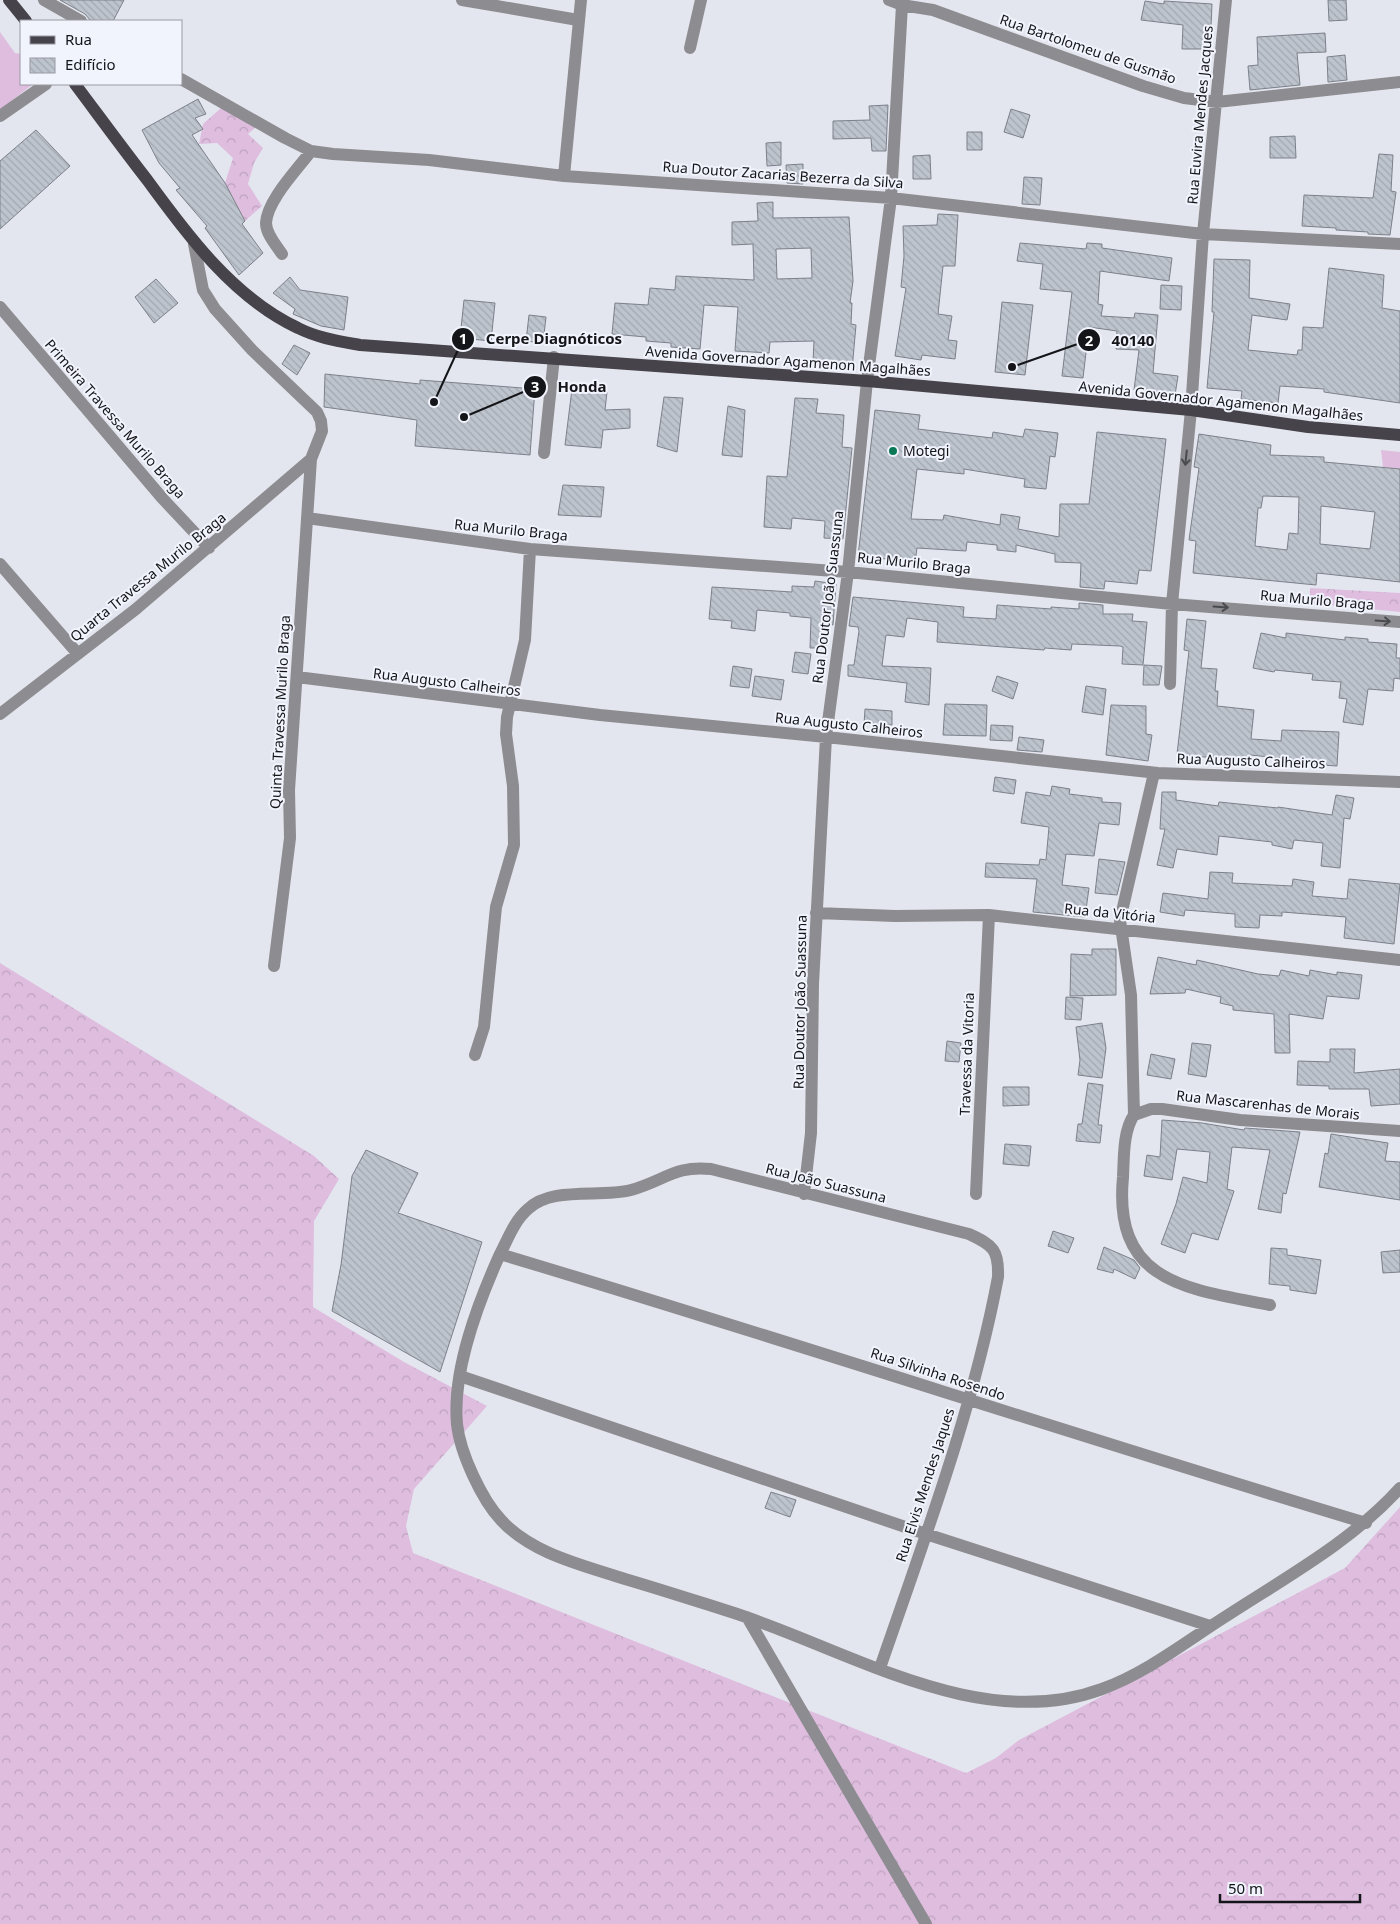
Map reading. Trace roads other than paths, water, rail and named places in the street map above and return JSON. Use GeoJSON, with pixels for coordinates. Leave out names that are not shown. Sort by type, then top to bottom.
{"type":"FeatureCollection","features":[{"type":"Feature","properties":{"kind":"main road"},"geometry":{"type":"LineString","coordinates":[[9,0],[25,20]]}},
{"type":"Feature","properties":{"kind":"main road","name":"Avenida Governador Agamenon Magalhães"},"geometry":{"type":"LineString","coordinates":[[76,85],[194,244],[232,281],[269,311],[297,328],[326,339],[360,346],[867,381],[1191,410],[1308,427],[1400,435]]}},
{"type":"Feature","properties":{"kind":"street"},"geometry":{"type":"LineString","coordinates":[[44,0],[79,20]]}},
{"type":"Feature","properties":{"kind":"street"},"geometry":{"type":"LineString","coordinates":[[462,0],[578,20]]}},
{"type":"Feature","properties":{"kind":"street"},"geometry":{"type":"LineString","coordinates":[[564,176],[581,0]]}},
{"type":"Feature","properties":{"kind":"street"},"geometry":{"type":"LineString","coordinates":[[690,48],[701,0]]}},
{"type":"Feature","properties":{"kind":"street","name":"Rua Bartolomeu de Gusmão"},"geometry":{"type":"LineString","coordinates":[[889,0],[902,5],[934,5],[1143,86],[1184,98],[1217,102],[1400,82]]}},
{"type":"Feature","properties":{"kind":"street","name":"Rua Euvira Mendes Jacques"},"geometry":{"type":"LineString","coordinates":[[1170,684],[1172,604],[1191,410],[1203,234],[1226,0]]}},
{"type":"Feature","properties":{"kind":"street","name":"Rua Doutor João Suassuna"},"geometry":{"type":"LineString","coordinates":[[804,1194],[811,1133],[813,984],[826,736],[848,572],[867,381],[891,198],[902,5]]}},
{"type":"Feature","properties":{"kind":"street","name":"Rua Doutor Zacarias Bezerra da Silva"},"geometry":{"type":"LineString","coordinates":[[182,80],[312,151],[429,160],[564,176],[891,198],[1203,234],[1400,244]]}},
{"type":"Feature","properties":{"kind":"street"},"geometry":{"type":"LineString","coordinates":[[0,116],[45,85]]}},
{"type":"Feature","properties":{"kind":"street"},"geometry":{"type":"LineString","coordinates":[[282,254],[270,236],[266,224],[270,209],[312,151]]}},
{"type":"Feature","properties":{"kind":"street"},"geometry":{"type":"LineString","coordinates":[[194,244],[203,290],[215,309],[252,350],[317,412],[321,421],[322,431],[311,459]]}},
{"type":"Feature","properties":{"kind":"street","name":"Primeira Travessa Murilo Braga"},"geometry":{"type":"LineString","coordinates":[[0,307],[163,499],[209,548]]}},
{"type":"Feature","properties":{"kind":"street"},"geometry":{"type":"LineString","coordinates":[[544,453],[554,358]]}},
{"type":"Feature","properties":{"kind":"street","name":"Quinta Travessa Murilo Braga"},"geometry":{"type":"LineString","coordinates":[[274,966],[290,838],[288,790],[311,459]]}},
{"type":"Feature","properties":{"kind":"street","name":"Quarta Travessa Murilo Braga"},"geometry":{"type":"LineString","coordinates":[[0,714],[78,654],[209,548],[311,459]]}},
{"type":"Feature","properties":{"kind":"street","name":"Rua Murilo Braga"},"geometry":{"type":"LineString","coordinates":[[307,518],[530,549],[848,572],[1172,604],[1400,622]]}},
{"type":"Feature","properties":{"kind":"street"},"geometry":{"type":"LineString","coordinates":[[475,1055],[484,1027],[496,907],[514,845],[512,786],[506,734],[508,704],[520,664],[524,640],[530,549]]}},
{"type":"Feature","properties":{"kind":"street"},"geometry":{"type":"LineString","coordinates":[[0,564],[78,654]]}},
{"type":"Feature","properties":{"kind":"street","name":"Rua Augusto Calheiros"},"geometry":{"type":"LineString","coordinates":[[297,677],[508,704],[724,728],[826,736],[1154,773],[1400,782]]}},
{"type":"Feature","properties":{"kind":"street"},"geometry":{"type":"LineString","coordinates":[[1154,773],[1120,920],[1131,995],[1134,1114],[1127,1132],[1120,1204],[1124,1229],[1132,1246],[1144,1261],[1164,1276],[1184,1286],[1211,1294],[1270,1305]]}},
{"type":"Feature","properties":{"kind":"street","name":"Rua da Vitória"},"geometry":{"type":"LineString","coordinates":[[816,913],[895,916],[989,915],[1400,960]]}},
{"type":"Feature","properties":{"kind":"street","name":"Travessa da Vitoria"},"geometry":{"type":"LineString","coordinates":[[976,1194],[989,915]]}},
{"type":"Feature","properties":{"kind":"street","name":"Rua Mascarenhas de Morais"},"geometry":{"type":"LineString","coordinates":[[1134,1114],[1156,1109],[1249,1121],[1400,1131]]}},
{"type":"Feature","properties":{"kind":"street","name":"Rua João Suassuna"},"geometry":{"type":"LineString","coordinates":[[969,1234],[804,1194],[711,1169],[691,1167],[676,1171],[630,1190],[605,1195],[553,1196],[540,1199],[525,1210],[511,1231],[486,1285],[460,1376],[456,1422],[462,1451],[499,1518],[519,1537],[542,1549],[584,1566],[747,1617],[880,1668],[936,1687],[982,1699],[1025,1703],[1062,1701],[1105,1688],[1151,1664],[1317,1557],[1366,1522],[1400,1488]]}},
{"type":"Feature","properties":{"kind":"street","name":"Rua Elvis Mendes Jaques"},"geometry":{"type":"LineString","coordinates":[[880,1668],[926,1534],[968,1400],[994,1301],[999,1260],[995,1250],[985,1242],[969,1234]]}},
{"type":"Feature","properties":{"kind":"street","name":"Rua Silvinha Rosendo"},"geometry":{"type":"LineString","coordinates":[[500,1254],[741,1327],[968,1400],[1366,1522]]}},
{"type":"Feature","properties":{"kind":"street"},"geometry":{"type":"LineString","coordinates":[[460,1376],[926,1534],[1210,1626]]}},
{"type":"Feature","properties":{"kind":"street"},"geometry":{"type":"LineString","coordinates":[[747,1617],[926,1924]]}},
{"type":"Feature","properties":{"kind":"place","name":"40140"},"geometry":{"type":"Point","coordinates":[1012,367]}},
{"type":"Feature","properties":{"kind":"place","name":"Cerpe Diagnóticos"},"geometry":{"type":"Point","coordinates":[434,402]}},
{"type":"Feature","properties":{"kind":"place","name":"Honda"},"geometry":{"type":"Point","coordinates":[464,417]}},
{"type":"Feature","properties":{"kind":"place","name":"Motegi"},"geometry":{"type":"Point","coordinates":[893,451]}}]}
